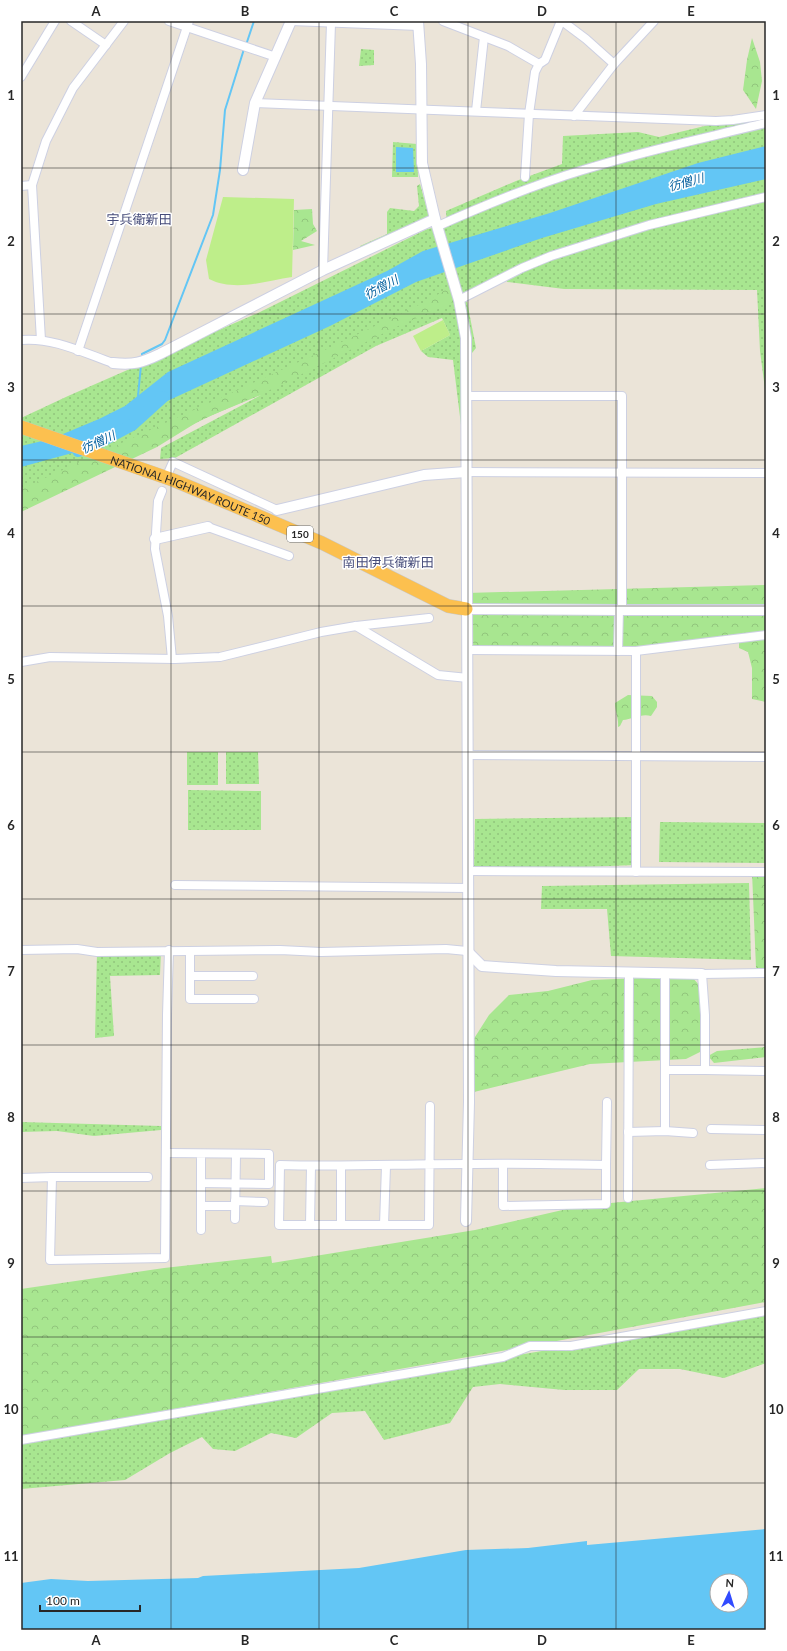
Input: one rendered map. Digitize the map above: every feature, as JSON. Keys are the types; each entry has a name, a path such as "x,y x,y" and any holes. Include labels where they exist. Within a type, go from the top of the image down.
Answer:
{"highway":[{"name":"NATIONAL HIGHWAY ROUTE 150","path":"24,428 130,465 216,498 322,543 448,606 466,609"}],"street":[{"path":"21,77 55,21"},
{"path":"71,21 106,44"},
{"path":"41,340 32,186 46,141 72,88 124,21"},
{"path":"169,21 188,24 276,57"},
{"path":"243,170 255,104 291,21 331,23 418,23 422,163 437,225 459,300 466,338 466,609 468,650 467,951 469,1102 466,1164 466,1221"},
{"path":"443,21 508,46 539,64"},
{"path":"525,177 529,114 535,72 539,64 545,60 562,21 577,31 614,64"},
{"path":"574,116 614,64 654,21"},
{"path":"323,270 331,23"},
{"path":"78,351 188,24"},
{"path":"476,111 484,37"},
{"path":"255,104 716,121 766,115"},
{"path":"21,340 41,340 54,342 113,363 130,365 140,363 323,270 536,185 584,169 634,155 766,124"},
{"path":"21,186 32,186"},
{"path":"459,300 522,268 551,256 649,225 766,197"},
{"path":"466,396 622,396 621,610 618,651"},
{"path":"169,471 172,462 277,510 424,475 466,472 766,473"},
{"path":"162,491 158,501 155,539 156,564 168,616 172,659"},
{"path":"155,539 208,527 289,556"},
{"path":"466,609 766,610"},
{"path":"21,662 50,658 172,659 220,657 321,632 356,626 430,618"},
{"path":"356,626 438,675 468,678"},
{"path":"468,650 636,651 766,635"},
{"path":"636,651 636,872"},
{"path":"468,755 766,757"},
{"path":"468,871 766,872"},
{"path":"175,885 468,888"},
{"path":"21,950 77,949 97,952 169,950 280,950 321,952 446,949 467,951 482,966 556,971 629,973 766,973"},
{"path":"52,1177 50,1260 165,1258 169,950"},
{"path":"190,950 190,999 254,999"},
{"path":"628,1198 629,973"},
{"path":"665,973 665,1132"},
{"path":"702,974 705,1015 705,1070"},
{"path":"190,976 253,976"},
{"path":"665,1070 766,1071"},
{"path":"503,1164 503,1206 606,1204 607,1102"},
{"path":"430,1106 431,1164 429,1225 279,1225 280,1165 341,1167 431,1164 606,1165"},
{"path":"711,1129 766,1130"},
{"path":"628,1132 693,1134"},
{"path":"166,1153 269,1154 269,1184 201,1183"},
{"path":"201,1154 201,1230"},
{"path":"235,1219 236,1154"},
{"path":"710,1165 766,1163"},
{"path":"310,1166 310,1225"},
{"path":"384,1225 386,1166"},
{"path":"341,1167 341,1225"},
{"path":"21,1178 148,1177"},
{"path":"201,1206 264,1202"},
{"path":"21,1440 502,1357 530,1346 571,1346 766,1311"}],"green space":[{"path":"752,38 760,62 762,81 756,109 743,90"},
{"path":"361,49 374,50 374,65 359,66"},
{"path":"766,116 766,397 760,351 757,290 564,289 507,282 506,276 466,296 476,348 472,353 470,467 461,425 453,360 428,357 421,351 450,335 442,318 376,346 175,458 160,459 161,448 261,395 212,415 21,510 21,418 258,313 427,229 447,225 446,211 516,181 562,164 563,136 638,132 659,137 713,124"},
{"path":"393,142 417,144 418,177 392,177"},
{"path":"420,184 429,216 361,249 360,246 387,234 387,212 390,208 414,211 419,206 417,186"},
{"path":"223,197 294,199 292,277 261,283 240,285 229,285 209,279 206,260"},
{"path":"312,209 313,224 317,231 301,241 315,245 293,250 294,210"},
{"path":"455,284 459,300 396,327 272,389 199,421 157,447 21,512 21,489 327,349 427,301"},
{"path":"443,320 450,335 421,351 413,336"},
{"path":"766,585 766,702 752,699 752,668 748,652 739,648 739,639 636,648 468,650 466,593"},
{"path":"628,695 652,696 657,702 657,707 651,716 641,716 623,720 618,727 615,703"},
{"path":"187,752 218,752 218,785 187,785"},
{"path":"226,752 258,752 259,784 226,784"},
{"path":"188,790 261,791 261,830 188,830"},
{"path":"636,817 636,865 474,871 475,819"},
{"path":"660,822 766,823 766,863 659,862"},
{"path":"752,872 766,872 766,968 756,968"},
{"path":"749,883 751,960 611,956 607,909 541,909 542,886"},
{"path":"161,951 160,975 110,976 114,1036 95,1038 97,952"},
{"path":"691,976 700,986 705,1025 700,1052 686,1059 590,1064 474,1092 468,1075 468,1048 489,1015 509,995 548,991 592,980"},
{"path":"766,1047 766,1057 714,1063 708,1056 717,1051"},
{"path":"21,1122 161,1126 161,1130 94,1136 57,1131 21,1132"},
{"path":"766,1188 766,1302 530,1346 21,1436 21,1289 164,1268 271,1256 272,1263 475,1230 580,1206"},
{"path":"766,1313 766,1363 724,1378 680,1369 639,1369 617,1390 564,1390 500,1384 473,1387 450,1423 384,1440 365,1411 332,1413 296,1438 271,1433 235,1451 213,1449 202,1437 170,1453 125,1480 21,1489 21,1439"}],"water":[{"path":"766,146 766,179 656,204 542,238 416,282 330,326 150,409 87,449 21,467 21,446 51,439 99,419 125,406 168,372 387,271 423,251 550,213 698,163"},
{"path":"396,147 413,148 414,172 396,172"},
{"path":"766,1529 766,1630 21,1630 21,1583 51,1579 88,1581 198,1578 203,1576 359,1568 466,1550 528,1548 587,1541 587,1545"}],"waterway":[{"path":"246,45 254,21"},
{"path":"142,358 142,354 162,344 165,340 213,215 220,170 225,110 244,49"},
{"path":"138,396 141,365"},
{"name":"彷僧川","path":"78,451 87,449 132,425 163,397"},
{"name":"彷僧川","path":"136,421 137,415"}],"district":[{"name":"宇兵衛新田","path":"139,219"},
{"name":"南田伊兵衛新田","path":"388,562"}]}
